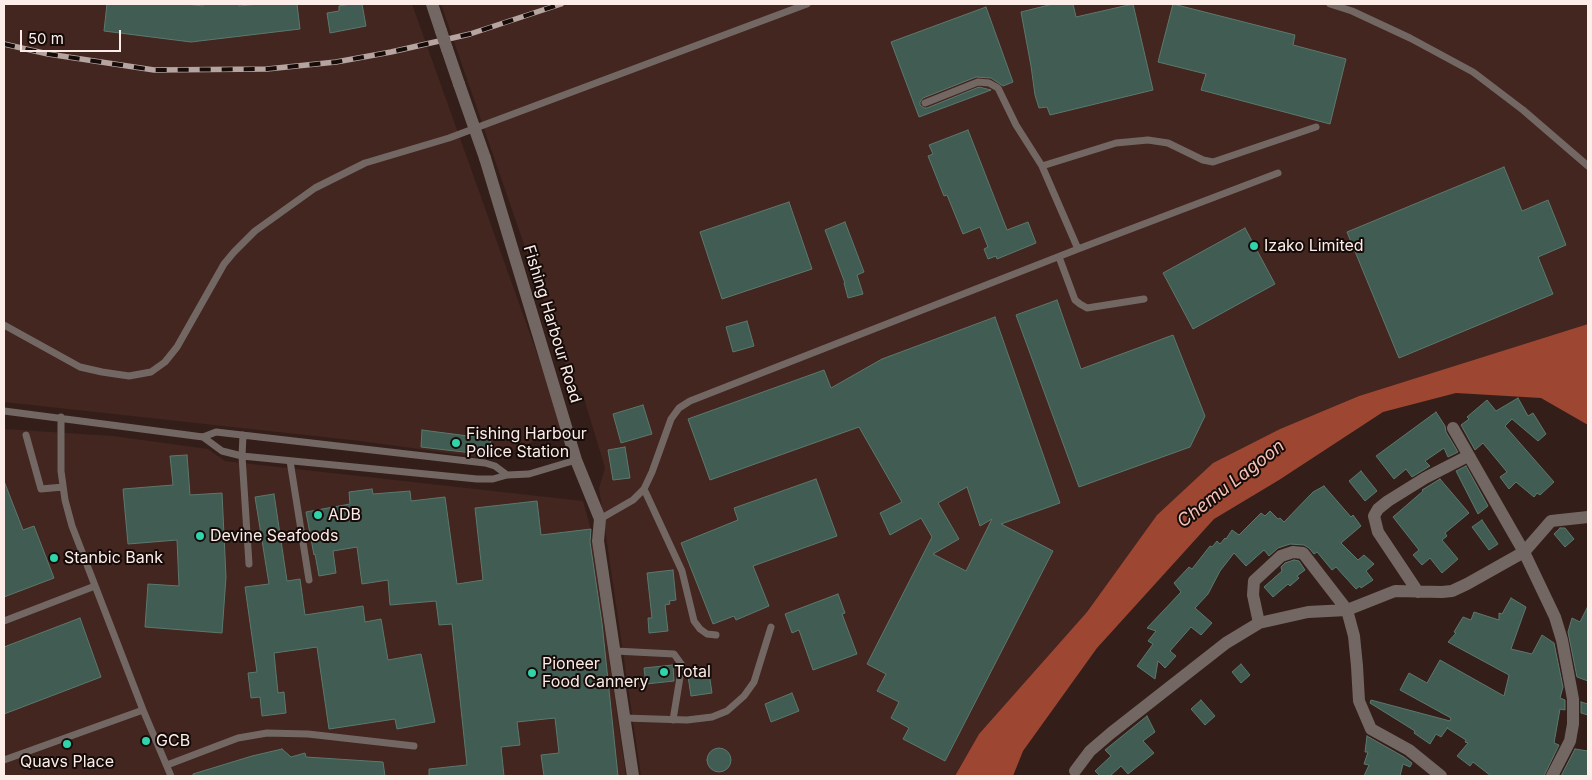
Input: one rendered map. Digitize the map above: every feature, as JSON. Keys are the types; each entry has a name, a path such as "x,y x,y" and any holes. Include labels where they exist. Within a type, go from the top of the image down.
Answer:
{"street":[{"name":"Fishing Harbour Road","path":"432,4 485,158 576,460 600,519 598,541 633,776"},
{"path":"1453,428 1524,552 1556,618 1562,640 1572,699 1573,724 1570,741 1552,776"},
{"path":"1418,592 1378,532 1374,516 1378,509 1388,501 1468,456"},
{"path":"1076,771 1090,751 1111,733 1226,643 1259,623 1308,612 1347,610 1395,591 1452,591 1524,552 1551,521 1588,517"},
{"path":"1259,623 1252,595 1254,581 1281,556 1293,552 1303,553 1347,610 1354,636 1358,666 1359,701 1371,729 1409,750 1442,776"}],"lane":[{"path":"4,325 80,367 129,376 151,372 165,362 177,347 224,264 234,252 255,231 315,188 365,163 449,138 807,4"},
{"path":"1330,4 1352,11 1410,38 1474,72 1523,110 1588,166"},
{"path":"925,103 978,82 988,83 998,88 1016,125 1042,166 1078,249"},
{"path":"1042,166 1116,143 1148,140 1168,143 1203,160 1213,162 1316,127"},
{"path":"600,519 633,500 644,489 672,419 679,408 690,401 1278,173"},
{"path":"1059,257 1075,300 1087,308 1144,299"},
{"path":"4,411 203,437 216,432 485,463 495,466 507,475"},
{"path":"61,418 61,470 65,500 72,526 143,710 171,776"},
{"path":"26,435 42,489 63,487"},
{"path":"243,435 242,456 249,564"},
{"path":"203,437 222,451 242,456 476,479 493,479 507,475 529,474 576,460"},
{"path":"290,461 309,580"},
{"path":"644,489 682,571 694,621 707,634 716,635"},
{"path":"4,622 95,586"},
{"path":"624,718 687,720 712,717 727,712 744,696 754,682 771,627"},
{"path":"615,651 674,654 682,665 673,720"},
{"path":"4,760 143,710"},
{"path":"167,764 238,738 267,733 308,734 414,746"}],"shaded area":[{"path":"4,4 412,4 563,429 492,459 360,441 4,402"},
{"path":"441,4 1588,4 1588,324 1359,396 1280,429 1213,463 1157,515 1087,612 979,734 955,776 641,776 599,488 605,468 583,395 569,375"},
{"path":"4,429 113,436 208,449 225,461 583,501 590,526 626,776 4,776"}],"water":[{"name":"Chemu Lagoon","path":"1588,324 1588,425 1541,398 1456,393 1383,412 1279,480 1214,519 1097,648 1023,751 1013,776 955,776 979,734 1087,612 1157,515 1213,463 1280,429 1359,396"}],"building":[{"path":"107,4 186,4 203,6 203,4 239,4 239,6 297,4 300,29 191,42 104,31"},
{"path":"362,4 366,26 330,33 327,13 339,11 339,6"},
{"path":"1053,4 1073,4 1076,17 1133,4 1153,90 1050,115 1047,107 1039,108 1035,95 1021,12"},
{"path":"1173,4 1295,35 1293,45 1346,59 1330,124 1201,90 1206,74 1158,62"},
{"path":"986,7 1013,82 1003,86 991,78 976,77 923,98 920,105 927,108 979,87 991,90 919,117 891,42"},
{"path":"968,130 1007,230 1028,222 1036,243 997,259 996,256 988,259 984,249 988,247 980,227 963,234 947,195 944,196 928,156 933,154 929,145"},
{"path":"1504,167 1522,211 1548,200 1566,245 1538,257 1553,294 1399,358 1347,232"},
{"path":"789,202 812,269 722,299 700,232"},
{"path":"845,222 864,272 857,275 863,294 848,298 845,283 825,230"},
{"path":"1245,228 1275,284 1193,329 1163,273"},
{"path":"1057,300 1081,369 1173,335 1205,416 1190,447 1079,487 1016,315"},
{"path":"995,317 1060,503 1001,524 1053,551 945,761 903,739 909,728 891,718 899,702 877,691 886,674 867,664 932,537 921,518 890,535 880,513 902,502 859,427 710,480 688,419 824,370 831,388 882,359","holes":["967,487 980,526 992,519 966,571 933,554 959,539 938,503"]},
{"path":"747,321 754,346 733,352 726,327"},
{"path":"1518,398 1528,416 1533,413 1546,434 1538,441 1512,419 1505,426 1554,482 1540,495 1537,493 1534,497 1516,482 1509,489 1500,477 1507,472 1483,443 1475,450 1461,425 1469,419 1467,417 1487,400 1496,411"},
{"path":"643,405 652,434 621,443 613,414"},
{"path":"1436,412 1458,452 1448,457 1444,448 1425,461 1430,466 1412,477 1406,469 1394,479 1376,456"},
{"name":"Fishing Harbour Police Station","path":"422,430 491,439 489,455 421,447"},
{"path":"625,447 630,478 613,480 608,450"},
{"path":"187,455 190,495 222,493 226,577 222,633 145,627 148,584 179,586 177,540 128,544 123,489 173,485 170,456"},
{"path":"1466,466 1488,506 1478,514 1456,471"},
{"path":"1361,471 1377,491 1365,501 1349,481"},
{"path":"816,479 837,536 753,566 769,606 736,620 734,616 713,624 681,543 738,520 734,508"},
{"path":"1440,479 1469,513 1445,533 1447,536 1442,540 1458,559 1442,573 1430,558 1422,565 1413,555 1419,550 1393,517 1422,490"},
{"path":"4,481 23,530 34,526 54,578 4,597"},
{"path":"1324,486 1351,517 1353,515 1361,526 1341,543 1358,560 1364,555 1374,564 1366,571 1373,580 1356,589 1336,567 1332,570 1317,552 1314,554 1304,545 1290,544 1278,548 1269,556 1264,550 1246,566 1234,553 1220,571 1208,594 1195,608 1212,623 1201,635 1191,627 1170,651 1176,656 1165,668 1158,661 1155,679 1137,666 1153,644 1148,641 1156,631 1147,628 1181,592 1174,583 1189,567 1192,569 1210,546 1212,547 1217,541 1220,544 1232,530 1239,535 1261,513 1265,516 1270,511 1284,522 1313,492"},
{"name":"Pioneer Food Cannery","path":"372,489 373,494 410,491 411,501 445,497 457,584 483,580 475,508 537,501 541,535 591,529 590,542 602,623 618,776 544,776 541,755 559,753 555,718 517,722 520,745 501,747 504,776 429,776 429,769 467,765 452,624 439,625 436,601 390,605 388,580 362,584 357,547 333,551 336,573 319,576 314,555 306,512 350,504 349,492"},
{"path":"274,494 287,581 300,579 305,615 363,606 365,622 381,619 388,660 421,654 435,722 397,729 395,719 329,729 317,647 274,653 278,693 284,692 286,713 262,716 260,697 251,698 248,673 257,672 245,587 269,584 255,497"},
{"path":"1482,520 1498,544 1489,550 1472,527"},
{"path":"1560,528 1565,528 1574,539 1565,547 1554,534"},
{"path":"1294,560 1299,561 1305,570 1297,576 1299,578 1290,586 1288,584 1273,597 1264,587 1282,571 1281,567 1285,563"},
{"path":"673,570 676,600 669,601 670,604 665,605 668,631 649,633 648,618 652,618 647,573"},
{"path":"838,594 845,613 842,614 857,654 813,670 799,630 792,633 785,614"},
{"path":"1511,598 1526,607 1511,649 1532,654 1542,635 1554,643 1563,687 1560,698 1565,700 1565,710 1560,709 1554,743 1559,745 1544,776 1491,776 1473,762 1470,766 1457,756 1468,743 1447,728 1441,737 1436,734 1430,744 1414,733 1415,731 1370,703 1371,700 1450,721 1451,718 1400,690 1409,673 1427,683 1440,660 1504,696 1509,675 1448,642 1456,633 1454,632 1463,617 1471,620 1474,612 1499,620 1499,613 1502,614"},
{"path":"1588,606 1588,681 1577,677 1568,632 1572,618 1580,622"},
{"path":"80,618 101,677 4,714 4,647"},
{"path":"1241,664 1250,675 1241,683 1232,672"},
{"path":"673,665 674,681 646,684 644,668"},
{"path":"709,673 712,693 691,696 688,676"},
{"path":"792,693 799,711 771,722 765,704"},
{"path":"1201,700 1215,716 1205,725 1191,709"},
{"path":"1581,702 1588,704 1588,715 1581,713"},
{"path":"1147,716 1155,732 1143,741 1154,753 1128,774 1121,766 1110,776 1100,776 1095,771 1111,756 1105,750"},
{"path":"1367,736 1404,757 1412,763 1410,767 1403,764 1400,776 1364,776 1369,765 1364,764 1368,752 1365,752"},
{"path":"719,748 727,752 731,760 727,768 719,772 711,768 707,760 711,752"},
{"path":"282,749 291,757 305,753 306,757 383,762 385,776 193,776 193,774 252,756"},
{"path":"1575,749 1588,751 1588,776 1561,776"}],"railway":[{"path":"4,44 48,54 154,70 267,69 336,62 391,52 470,34 561,4"}],"place":[{"name":"Izako Limited","path":"1254,246"},
{"name":"Fishing Harbour Police Station","path":"456,443"},
{"name":"ADB","path":"318,515"},
{"name":"Devine Seafoods","path":"200,536"},
{"name":"Stanbic Bank","path":"54,558"},
{"name":"Total","path":"664,672"},
{"name":"Pioneer Food Cannery","path":"532,673"},
{"name":"GCB","path":"146,741"},
{"name":"Quavs Place","path":"67,744"}]}
